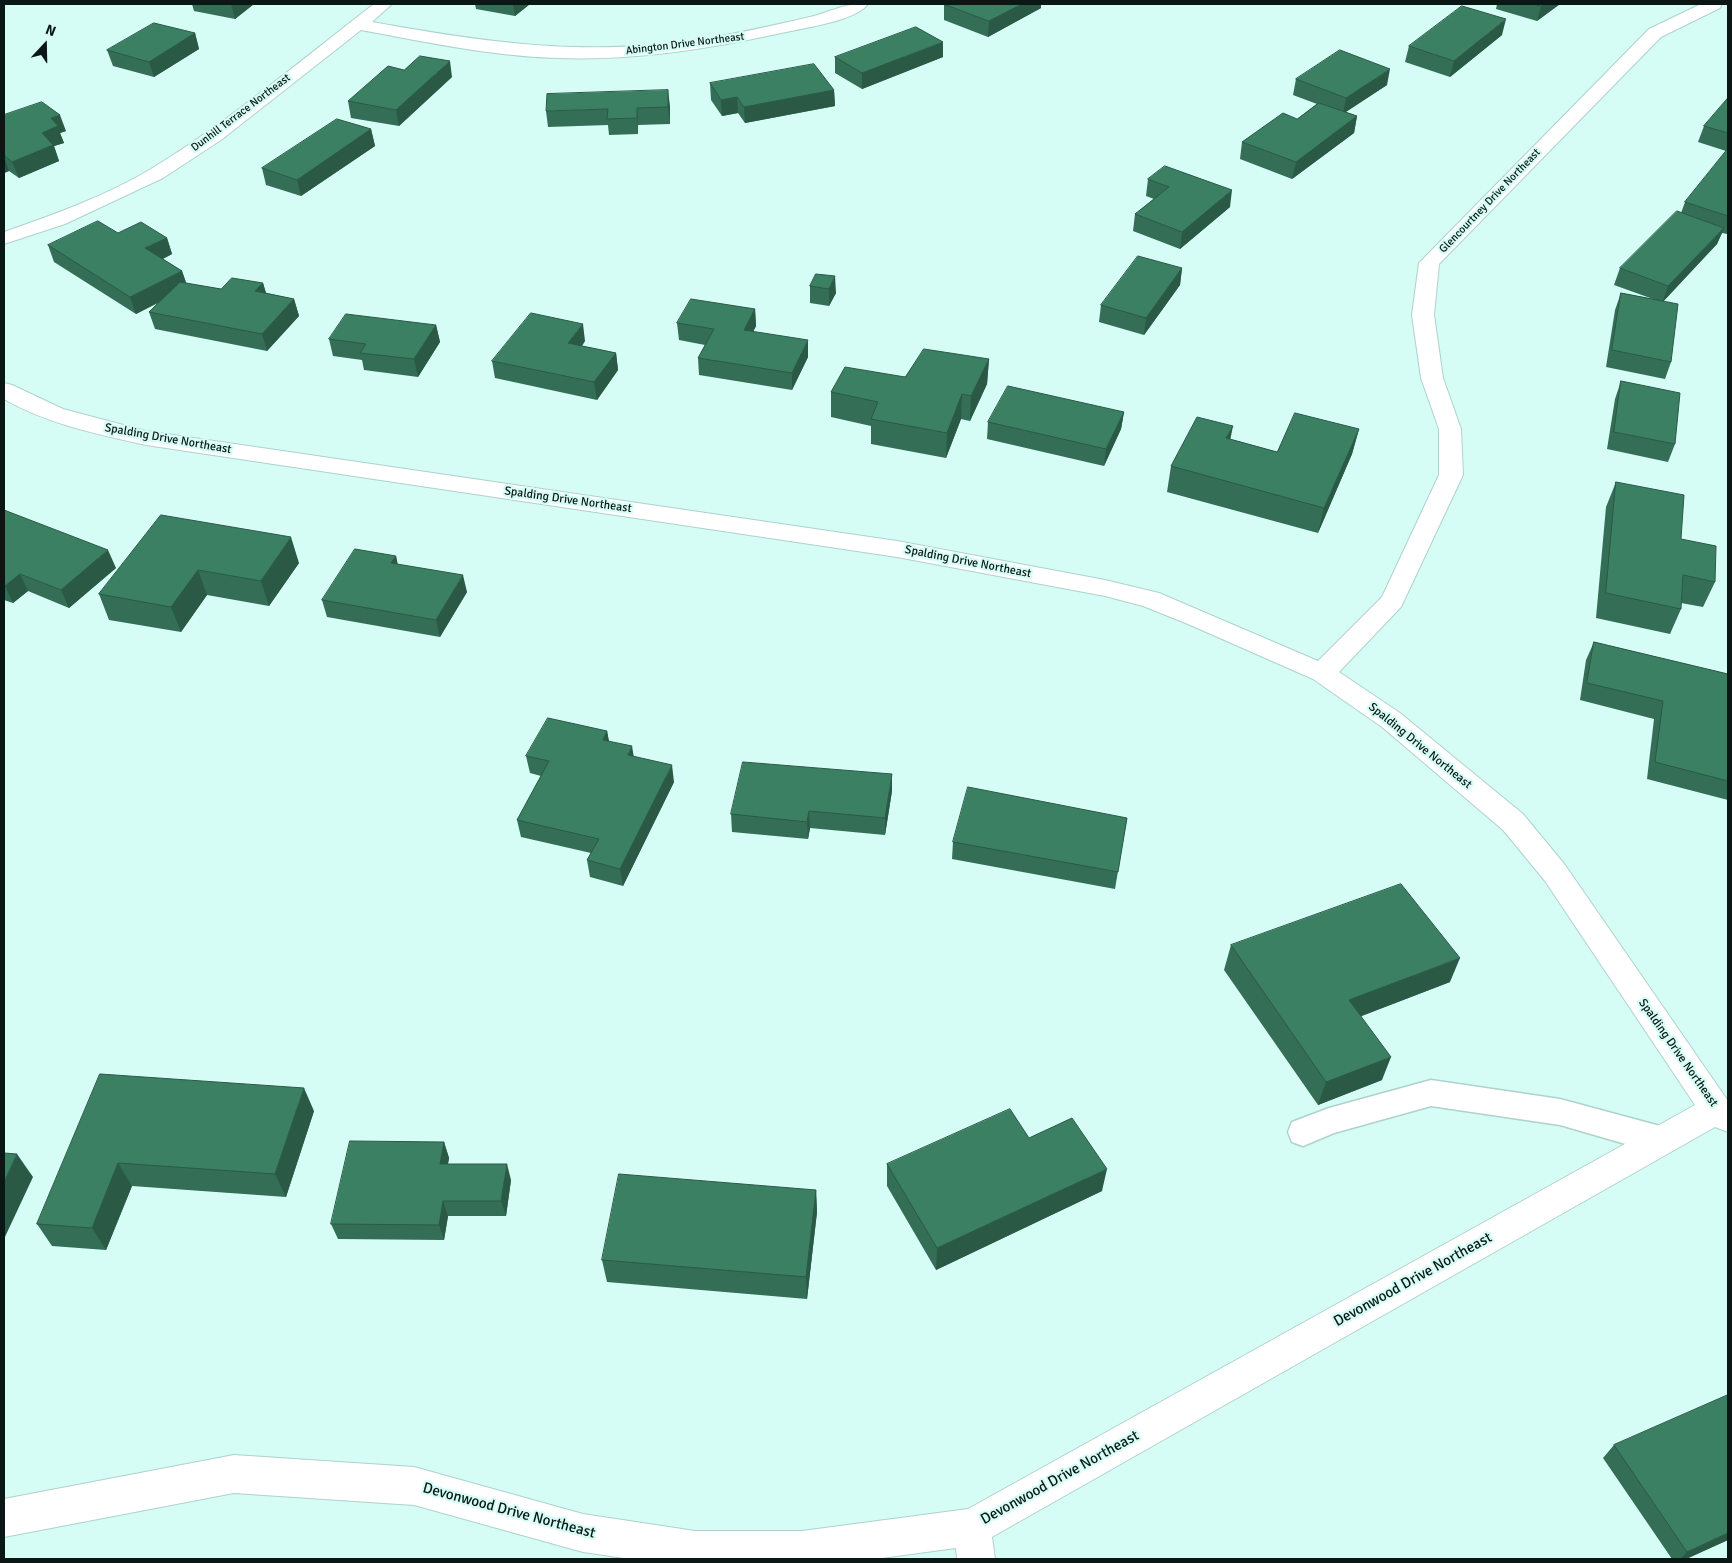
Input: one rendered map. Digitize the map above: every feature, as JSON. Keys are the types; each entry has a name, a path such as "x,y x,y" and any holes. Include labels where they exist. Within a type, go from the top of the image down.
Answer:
{"street":[{"name":"Dunhill Terrace Northeast","path":"4,238 58,220 109,198 156,174 214,136 384,4"},
{"name":"Abington Drive Northeast","path":"358,24 490,47 555,53 604,53 648,51 732,40 838,14 860,4"},
{"name":"Glencourtney Drive Northeast","path":"1322,673 1392,601 1451,475 1450,429 1432,378 1423,315 1429,262 1655,33 1714,4"},
{"name":"Spalding Drive Northeast","path":"4,390 18,399 77,422 146,438 897,549 1105,588 1150,599 1198,618 1322,673 1391,720 1513,822 1555,873 1722,1114"},
{"name":"Devonwood Drive Northeast","path":"4,1518 234,1474 414,1486 583,1533 694,1550 802,1550 974,1543 1660,1140 1722,1114"}],"lane":[{"path":"1303,1132 1329,1121 1431,1094 1560,1112 1660,1140"}],"building":[{"path":"944,4 1022,4 989,21"},
{"path":"1462,6 1506,19 1454,61 1409,46"},
{"path":"154,23 195,33 149,62 107,50"},
{"path":"916,27 943,42 862,73 835,57"},
{"path":"1340,50 1390,69 1346,98 1296,79"},
{"path":"420,56 450,61 396,110 348,101 388,66 404,70"},
{"path":"814,64 834,90 744,107 737,97 721,100 710,83"},
{"path":"668,90 668,107 637,108 637,118 607,119 608,109 546,111 547,94"},
{"path":"1728,98 1728,133 1704,126"},
{"path":"42,102 60,115 51,118 58,126 42,133 53,145 12,162 4,155 4,115"},
{"path":"1319,103 1357,116 1296,162 1242,142 1283,113 1297,119"},
{"path":"337,119 371,129 297,180 262,168"},
{"path":"1727,150 1728,216 1685,202"},
{"path":"1165,166 1232,190 1182,232 1135,214 1169,187 1148,179"},
{"path":"1677,211 1724,228 1668,286 1620,268"},
{"path":"98,221 118,233 141,222 167,238 145,248 182,271 130,297 48,245"},
{"path":"1138,256 1182,268 1146,318 1101,305"},
{"path":"816,274 835,276 829,289 810,286"},
{"path":"232,278 263,283 255,291 294,299 262,334 149,312 180,282 221,289"},
{"path":"1621,293 1678,304 1671,362 1612,350"},
{"path":"691,299 755,309 744,330 808,340 792,373 698,358 714,329 677,323"},
{"path":"531,313 583,324 568,343 616,353 594,382 492,361"},
{"path":"346,314 436,325 414,359 360,353 366,344 329,339"},
{"path":"924,349 989,359 971,396 962,394 947,433 871,419 878,402 831,392 845,367 905,377"},
{"path":"1621,381 1680,393 1675,444 1614,432"},
{"path":"1008,386 1124,412 1106,449 988,422"},
{"path":"1295,413 1359,429 1324,508 1171,466 1197,417 1233,426 1226,438 1277,452"},
{"path":"1616,482 1684,495 1681,539 1716,546 1715,582 1683,575 1681,609 1606,593"},
{"path":"4,510 108,550 61,590 20,574 5,586"},
{"path":"161,515 291,537 261,581 198,570 171,607 99,594"},
{"path":"355,549 396,556 391,563 463,575 436,620 322,600"},
{"path":"1594,642 1728,674 1728,781 1655,762 1663,701 1587,683"},
{"path":"548,718 607,731 603,740 632,746 628,755 672,765 620,869 587,860 599,839 517,820 549,761 526,756"},
{"path":"743,762 892,774 885,818 809,811 807,822 731,814"},
{"path":"968,787 1127,818 1118,872 953,842"},
{"path":"1401,884 1460,958 1349,1000 1391,1057 1326,1082 1231,945"},
{"path":"100,1074 304,1088 275,1174 118,1163 92,1228 37,1224"},
{"path":"1010,1109 1029,1138 1072,1118 1107,1169 937,1248 887,1164"},
{"path":"350,1141 444,1142 440,1164 507,1164 501,1201 443,1201 439,1225 331,1224"},
{"path":"4,1153 17,1154 4,1182"},
{"path":"619,1174 816,1190 806,1277 602,1260"},
{"path":"1728,1395 1728,1533 1687,1552 1614,1445"}]}
